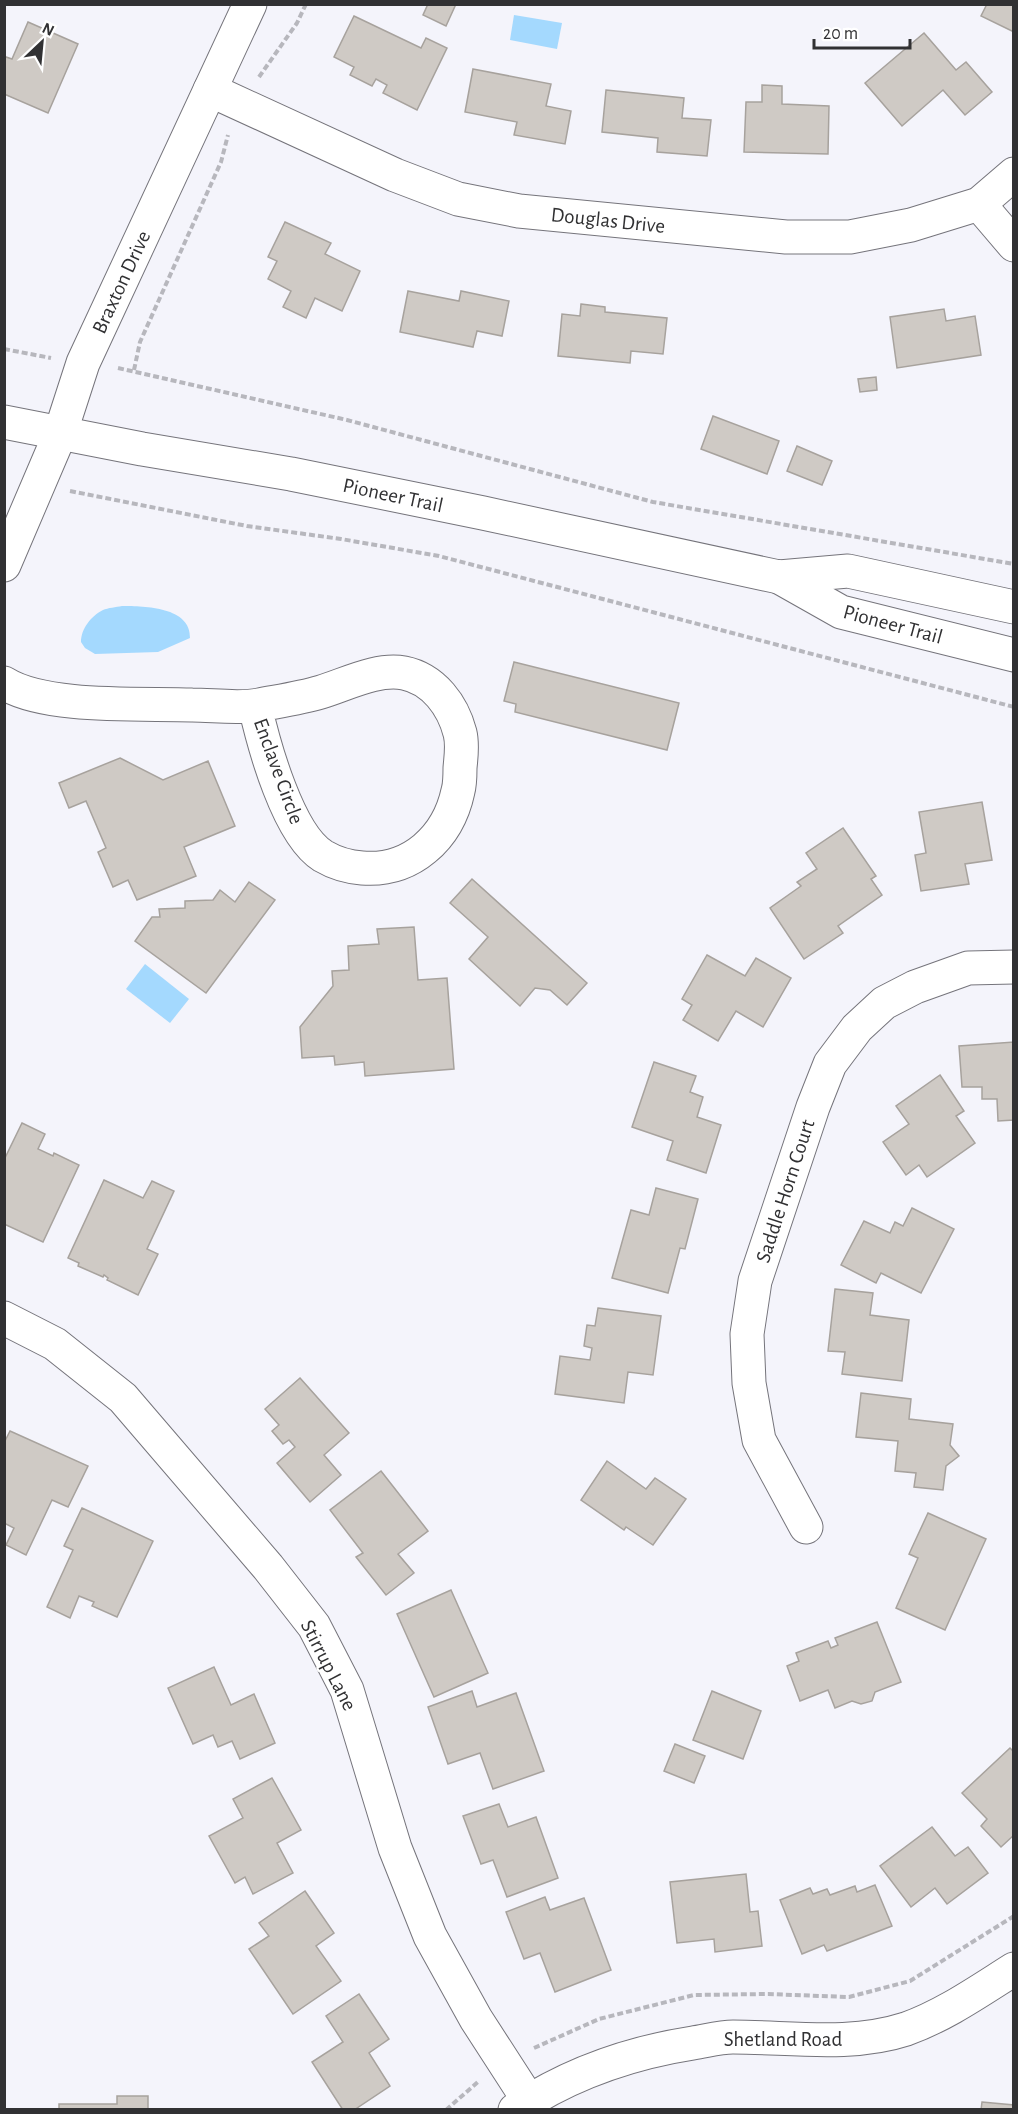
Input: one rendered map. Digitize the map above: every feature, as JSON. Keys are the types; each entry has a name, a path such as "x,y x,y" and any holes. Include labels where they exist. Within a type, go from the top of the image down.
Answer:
{"street":[{"name":"Braxton Drive","path":"4,565 60,434 83,363 223,96 250,4"},
{"name":"Douglas Drive","path":"223,96 395,175 458,199 519,211 786,237 850,237 911,225 979,204 1014,174"},
{"path":"979,204 1014,245"},
{"name":"Pioneer Trail","path":"4,422 60,434 291,474 779,577 848,571 1014,608"},
{"name":"Pioneer Trail","path":"779,577 841,612 1014,655"},
{"name":"Enclave Circle","path":"4,683 55,700 255,706 319,692 379,673 405,673 425,682 443,696 456,718 463,742 458,792 446,821 428,847 406,862 375,869 347,867 322,856 303,836 286,803 263,742 255,706"},
{"name":"Saddle Horn Court","path":"806,1527 759,1440 749,1383 747,1334 755,1281 813,1107 830,1064 857,1028 884,1003 915,987 968,968 1014,967"},
{"name":"Stirrup Lane","path":"4,1318 55,1344 123,1398 268,1568 314,1626 347,1690 395,1848 429,1936 522,2105"},
{"name":"Shetland Road","path":"522,2105 581,2073 654,2049 731,2037 855,2039 904,2029 949,2010 1014,1970"}],"path":[{"path":"134,370 140,342 221,162 223,96 267,68 297,23 306,4"},
{"path":"4,349 134,370 347,420 652,501 1014,564"},
{"path":"40,485 247,525 341,538 439,556 1014,707"}],"water":[{"path":"514,15 562,23 557,49 510,40"},
{"path":"122,606 154,608 175,614 188,628 190,638 158,652 95,654 85,648 81,637 91,619 103,610"},
{"path":"145,964 189,999 170,1023 126,989"}],"building":[{"path":"428,4 456,4 446,26 423,15"},
{"path":"987,4 1014,4 1014,32 981,16"},
{"path":"354,16 421,48 426,38 447,48 417,110 383,93 387,85 376,79 372,86 350,75 354,67 334,57"},
{"path":"28,22 78,44 48,113 4,94 4,60 6,57 12,59"},
{"path":"924,33 956,70 966,62 992,92 965,115 943,90 902,126 865,83"},
{"path":"473,69 551,84 546,106 571,111 565,144 514,135 517,122 465,112"},
{"path":"762,85 782,86 782,104 829,106 828,154 744,152 746,102 762,102"},
{"path":"606,90 684,98 682,118 711,120 707,156 657,152 658,138 602,132"},
{"path":"285,222 331,243 325,254 360,271 342,311 315,298 306,318 283,307 291,291 268,279 277,261 268,257"},
{"path":"408,291 459,301 461,291 509,301 502,336 477,331 473,347 400,332"},
{"path":"581,304 605,307 605,312 667,318 663,354 631,351 630,363 558,356 562,314 580,316"},
{"path":"944,309 946,321 975,316 981,355 897,368 890,317"},
{"path":"876,377 877,390 860,392 858,379"},
{"path":"713,416 779,441 767,474 701,449"},
{"path":"797,446 832,461 822,485 787,471"},
{"path":"514,662 679,703 667,750 515,712 516,704 504,701"},
{"path":"120,758 163,780 208,761 235,826 184,847 196,876 137,900 128,880 113,887 98,852 106,848 86,801 69,808 59,783"},
{"path":"982,802 992,860 965,864 969,884 921,891 915,855 926,853 919,812"},
{"path":"843,828 876,876 871,879 882,895 838,926 843,933 804,959 770,908 801,886 797,882 817,869 806,853"},
{"path":"472,879 587,983 567,1005 550,990 535,988 520,1006 469,959 488,937 450,903"},
{"path":"249,882 275,900 206,993 135,941 152,917 160,917 159,909 185,908 185,901 213,900 220,890 235,902"},
{"path":"414,927 418,980 447,978 454,1069 365,1076 364,1062 335,1065 334,1056 302,1058 300,1027 333,986 332,971 349,970 348,946 379,944 377,929"},
{"path":"707,955 745,976 756,958 791,978 763,1027 736,1011 718,1041 683,1020 692,1005 682,999"},
{"path":"1014,1042 1014,1120 998,1121 997,1099 982,1099 982,1087 962,1087 959,1046"},
{"path":"654,1062 696,1076 690,1092 703,1097 697,1117 721,1125 706,1173 667,1160 673,1141 632,1127"},
{"path":"940,1075 964,1111 956,1116 975,1143 927,1177 919,1165 906,1175 883,1142 909,1124 896,1106"},
{"path":"22,1123 45,1134 38,1149 53,1156 54,1153 79,1165 43,1242 4,1224 4,1160"},
{"path":"104,1180 143,1198 152,1181 174,1191 147,1249 158,1254 138,1295 107,1280 108,1278 104,1275 103,1277 78,1266 79,1263 68,1258"},
{"path":"656,1188 698,1199 685,1249 680,1248 668,1293 612,1278 631,1210 649,1215"},
{"path":"912,1208 954,1229 921,1293 881,1273 876,1283 841,1265 864,1221 890,1233 895,1222 903,1226"},
{"path":"835,1289 873,1293 870,1315 909,1320 902,1381 842,1374 845,1352 828,1351"},
{"path":"598,1308 661,1316 653,1375 628,1372 624,1403 555,1394 560,1356 590,1360 592,1348 584,1346 587,1325 595,1326"},
{"path":"300,1378 349,1433 324,1455 341,1475 310,1502 277,1463 295,1447 289,1440 283,1444 272,1431 279,1425 265,1409"},
{"path":"861,1393 911,1399 909,1419 953,1424 950,1445 959,1456 946,1466 943,1490 914,1487 916,1473 895,1471 898,1441 856,1437"},
{"path":"10,1431 88,1466 68,1507 52,1500 26,1555 6,1545 14,1528 4,1523 4,1443"},
{"path":"607,1461 646,1489 655,1478 686,1499 653,1545 626,1527 624,1530 581,1500"},
{"path":"381,1471 428,1531 398,1554 414,1573 386,1595 356,1557 363,1553 330,1510"},
{"path":"82,1508 153,1541 117,1617 92,1606 94,1602 79,1596 70,1618 47,1607 73,1550 64,1546"},
{"path":"928,1513 986,1539 945,1630 896,1608 918,1558 909,1554"},
{"path":"451,1590 488,1673 434,1697 397,1614"},
{"path":"877,1622 901,1682 875,1692 872,1701 861,1704 852,1701 835,1708 828,1690 800,1701 787,1666 799,1661 796,1653 828,1641 831,1648 838,1645 835,1638"},
{"path":"214,1667 231,1705 254,1694 275,1743 240,1759 232,1741 218,1747 213,1735 193,1744 168,1688"},
{"path":"472,1691 477,1707 516,1693 544,1771 493,1789 480,1753 448,1764 428,1707"},
{"path":"712,1691 761,1711 743,1759 693,1740"},
{"path":"675,1744 705,1756 694,1783 664,1771"},
{"path":"1010,1748 1014,1752 1014,1835 1001,1847 981,1826 987,1819 962,1793"},
{"path":"272,1778 301,1830 277,1843 293,1873 253,1894 245,1877 235,1883 209,1836 243,1818 233,1799"},
{"path":"499,1804 508,1827 536,1817 558,1878 507,1897 493,1860 481,1864 463,1816"},
{"path":"932,1827 955,1856 968,1847 988,1873 947,1904 935,1888 911,1907 880,1866"},
{"path":"746,1874 750,1912 758,1911 762,1946 715,1952 714,1939 677,1943 670,1882"},
{"path":"875,1885 892,1926 827,1951 824,1945 802,1954 780,1900 810,1888 813,1894 827,1889 830,1895 855,1886 857,1892"},
{"path":"305,1891 334,1933 316,1946 341,1981 293,2014 249,1949 269,1936 259,1923"},
{"path":"545,1897 550,1910 584,1898 611,1970 555,1992 540,1953 524,1959 506,1912"},
{"path":"359,1994 389,2039 369,2053 390,2086 354,2110 343,2110 312,2062 343,2042 326,2016"},
{"path":"117,2096 148,2096 148,2110 59,2110 59,2104 117,2104"},
{"path":"982,2102 1014,2105 1014,2110 981,2110"}]}
